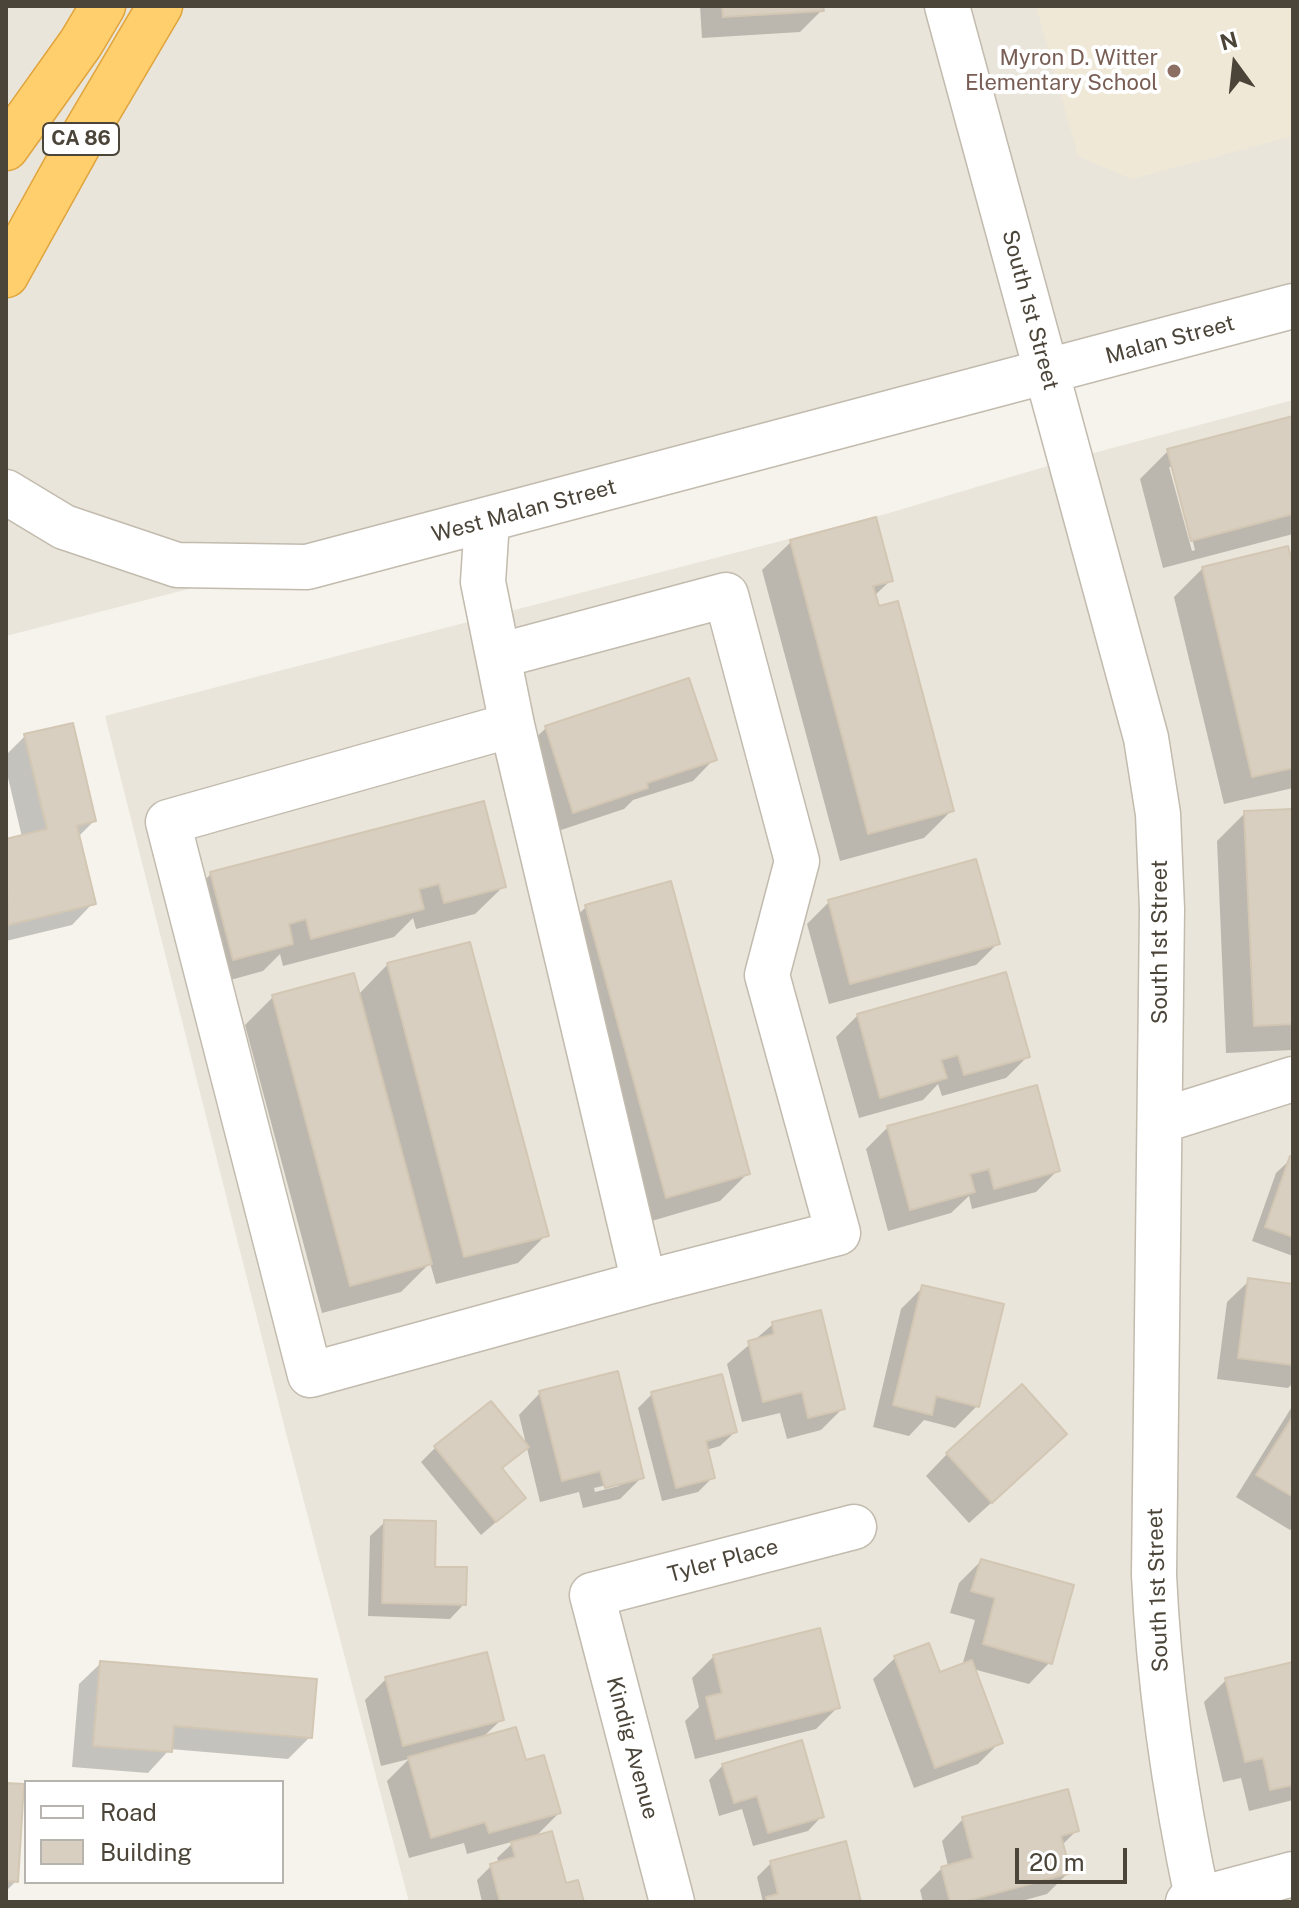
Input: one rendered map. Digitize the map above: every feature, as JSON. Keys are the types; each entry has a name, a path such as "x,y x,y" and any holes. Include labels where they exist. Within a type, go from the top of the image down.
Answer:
{"highway":[{"name":"CA 86","path":"6,148 81,43 103,6"},
{"name":"CA 86","path":"6,275 160,6"}],"street":[{"name":"South 1st Street","path":"947,6 1146,738 1158,814 1162,909 1154,1575 1156,1636 1170,1749 1195,1901"},
{"name":"Malan Street","path":"1047,373 1293,306"},
{"name":"West Malan Street","path":"6,492 64,527 177,565 307,567 1047,373"},
{"path":"487,521 483,582 512,725 644,1283"},
{"path":"498,656 726,595 797,861 767,975 838,1233 310,1375 168,822 512,725"},
{"path":"1160,1121 1293,1079"},
{"name":"Tyler Place","path":"592,1595 854,1527"},
{"name":"Kindig Avenue","path":"592,1595 672,1902"},
{"path":"1195,1901 1293,1874"}],"shaded area":[{"path":"6,6 1293,6 1293,304 6,636"},
{"name":"Myron D. Witter Elementary School","path":"1036,6 1293,6 1293,136 1132,179 1078,156"},
{"path":"1293,400 1293,1902 409,1902 286,1433 105,716 889,513 1071,459"}],"building":[{"path":"722,6 823,6 824,11 723,17"},
{"path":"1293,416 1293,514 1191,541 1167,449"},
{"path":"876,517 893,581 873,586 879,606 898,601 954,811 868,834 790,540"},
{"path":"1288,546 1293,565 1293,768 1252,777 1202,567"},
{"path":"689,678 717,760 647,783 648,788 573,813 545,726"},
{"path":"73,723 96,821 77,826 96,904 8,925 6,839 47,829 24,734"},
{"path":"484,801 506,887 444,903 439,884 419,889 424,909 311,939 306,919 289,924 293,944 233,960 210,872"},
{"path":"1293,809 1293,1024 1254,1026 1244,811"},
{"path":"976,859 1000,944 850,984 828,900"},
{"path":"671,881 750,1174 666,1198 585,905"},
{"path":"470,942 549,1236 464,1257 387,963"},
{"path":"1006,972 1030,1057 964,1075 958,1055 941,1060 947,1078 880,1098 857,1014"},
{"path":"354,973 432,1264 350,1286 272,995"},
{"path":"1037,1085 1060,1171 994,1189 989,1169 970,1174 975,1192 910,1210 887,1126"},
{"path":"1290,1156 1293,1157 1293,1237 1265,1227"},
{"path":"1248,1278 1293,1284 1293,1365 1238,1358"},
{"path":"922,1285 1004,1304 979,1407 936,1396 932,1415 893,1405"},
{"path":"821,1310 845,1409 808,1418 802,1392 763,1402 748,1341 774,1334 772,1322"},
{"path":"618,1371 644,1478 605,1488 600,1471 562,1481 539,1391"},
{"path":"722,1374 737,1432 706,1441 715,1478 676,1488 651,1392"},
{"path":"1022,1384 1067,1434 992,1503 946,1453"},
{"path":"491,1401 529,1447 502,1468 526,1498 496,1522 434,1446"},
{"path":"1293,1416 1293,1497 1256,1475"},
{"path":"384,1520 436,1521 435,1567 467,1567 466,1605 382,1603"},
{"path":"981,1559 1074,1585 1052,1664 983,1644 995,1598 971,1591"},
{"path":"820,1628 840,1708 716,1739 706,1697 722,1693 713,1655"},
{"path":"929,1643 940,1672 972,1660 1003,1743 935,1768 894,1656"},
{"path":"487,1652 504,1720 403,1746 385,1677"},
{"path":"100,1661 317,1679 312,1738 174,1726 172,1752 93,1746"},
{"path":"1293,1662 1293,1785 1270,1790 1263,1758 1245,1762 1225,1678"},
{"path":"516,1727 526,1760 544,1755 561,1813 489,1833 485,1822 431,1838 408,1757"},
{"path":"802,1740 824,1817 768,1833 757,1796 734,1803 722,1764"},
{"path":"6,1783 24,1784 18,1882 6,1881"},
{"path":"1068,1789 1079,1831 1061,1836 1071,1873 963,1902 950,1902 941,1867 973,1858 962,1817"},
{"path":"552,1831 566,1883 578,1880 584,1902 500,1902 490,1864 515,1857 511,1842"},
{"path":"846,1841 861,1902 767,1902 766,1897 778,1894 770,1861"}],"place":[{"name":"Myron D. Witter Elementary School","path":"1174,71"}]}
